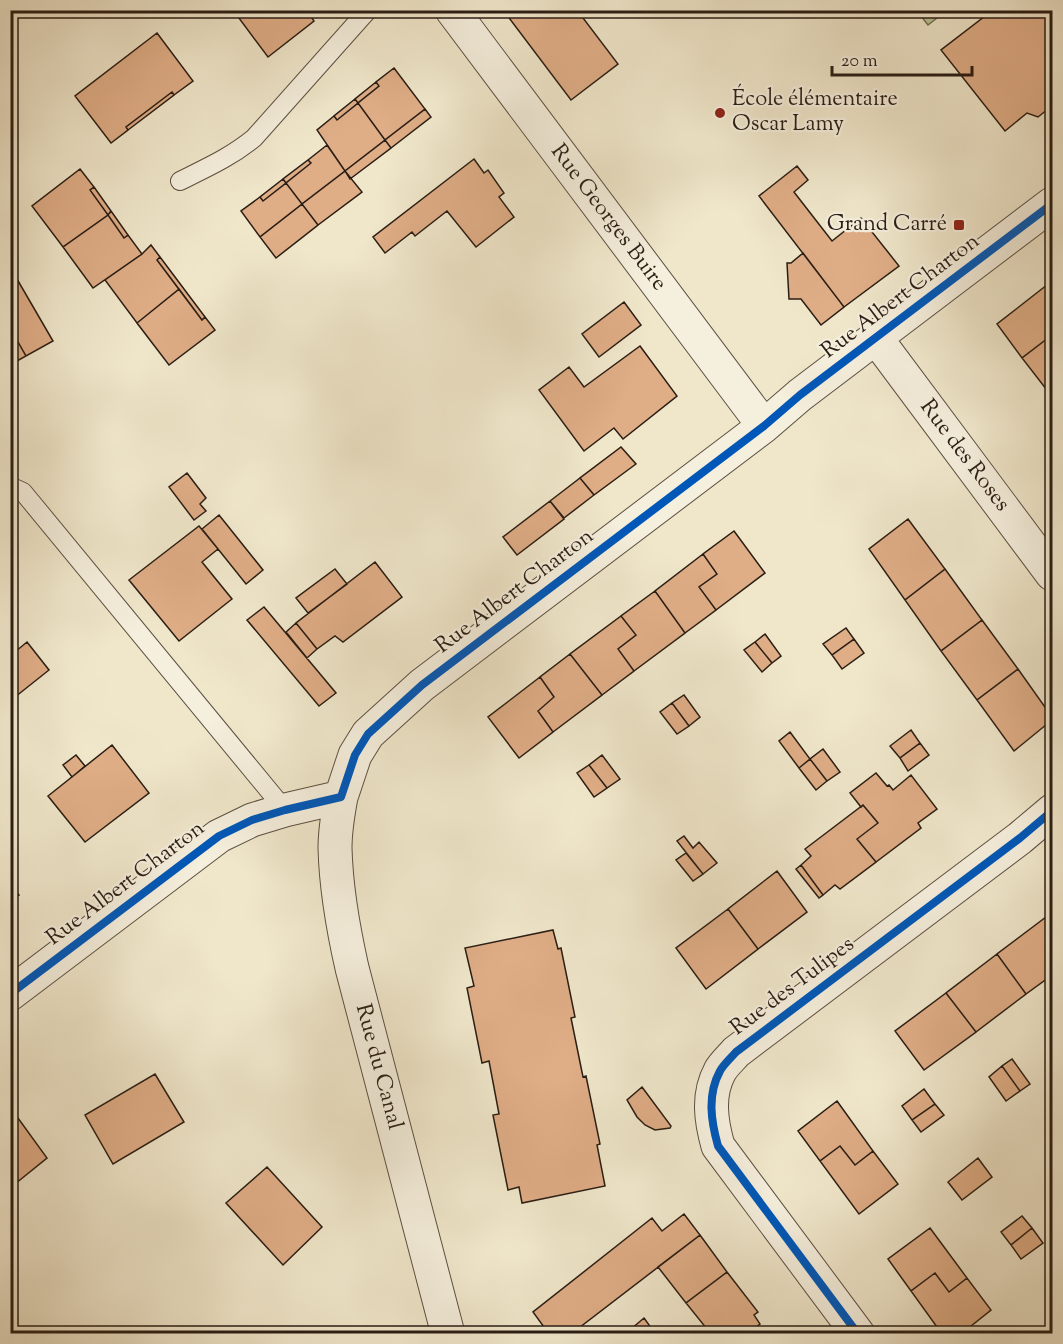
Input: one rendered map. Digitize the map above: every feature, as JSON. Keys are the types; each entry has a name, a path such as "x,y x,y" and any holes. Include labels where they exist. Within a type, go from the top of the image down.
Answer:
{"street":[{"name":"Rue Georges Buire","path":"452,10 764,426"},
{"name":"Rue Albert Charton","path":"10,994 219,836 252,820 341,796 355,754 368,734 422,685 1053,204"},
{"name":"Rue des Roses","path":"876,338 1053,574"},
{"name":"Rue du Canal","path":"341,796 335,846 336,880 342,924 448,1334"},
{"name":"Rue des Tulipes","path":"858,1334 718,1146 713,1130 711,1108 714,1086 721,1069 736,1053 1053,811"}],"lane":[{"path":"180,181 240,150 254,138 368,10"},
{"path":"10,486 23,492 285,810"}],"green space":[{"path":"917,11 946,11 928,25"}],"building":[{"path":"233,10 307,10 314,21 268,57"},
{"path":"503,10 577,10 618,64 571,100"},
{"path":"993,10 1052,10 1052,106 1038,117 1027,113 1005,131 941,50"},
{"path":"157,33 193,81 174,95 172,92 126,127 128,130 111,143 75,96"},
{"path":"394,68 425,109 385,140 358,103 379,86 376,82"},
{"path":"376,82 379,86 358,103 355,99"},
{"path":"172,92 174,95 128,130 126,127"},
{"path":"355,99 358,103 337,120 334,116"},
{"path":"358,103 385,140 345,171 317,130 334,116 337,120"},
{"path":"425,109 431,117 391,148 385,140"},
{"path":"385,140 391,148 350,179 345,171"},
{"path":"327,145 345,171 302,204 286,183 311,163 308,160"},
{"path":"474,159 484,173 488,170 504,193 499,197 514,217 476,247 447,211 415,236 412,232 385,253 373,237"},
{"path":"308,160 311,163 286,183 283,179"},
{"path":"797,166 808,180 794,192 832,241 861,218 899,266 844,307 759,196"},
{"path":"80,169 94,187 90,190 108,215 63,247 32,206"},
{"path":"345,171 362,192 318,225 302,204"},
{"path":"283,179 286,183 263,201 260,197"},
{"path":"286,183 302,204 260,237 241,211 260,197 263,201"},
{"path":"94,187 111,211 108,215 90,190"},
{"path":"302,204 318,225 276,258 260,237"},
{"path":"111,211 128,235 124,238 108,215"},
{"path":"108,215 124,238 128,235 142,254 93,288 63,247"},
{"path":"151,245 160,257 157,260 179,289 137,323 105,280"},
{"path":"803,253 844,307 821,325 801,299 789,299 787,263 791,263"},
{"path":"160,257 205,317 202,320 157,260"},
{"path":"10,267 53,341 26,356 10,328"},
{"path":"1052,281 1052,335 1022,358 997,324"},
{"path":"179,289 202,320 205,317 215,330 169,365 137,323"},
{"path":"624,302 641,325 599,357 582,334"},
{"path":"10,328 26,356 10,365"},
{"path":"1052,335 1052,393 1050,394 1022,358"},
{"path":"640,346 677,396 623,439 614,428 584,451 539,390 569,367 584,387"},
{"path":"621,447 636,464 594,495 580,478"},
{"path":"187,473 206,498 200,504 206,511 194,520 169,487"},
{"path":"580,478 594,495 564,518 550,501"},
{"path":"550,501 564,519 517,555 503,537"},
{"path":"219,515 263,570 246,584 202,529"},
{"path":"908,519 945,569 905,600 869,549"},
{"path":"199,526 218,549 202,562 232,599 179,641 129,580"},
{"path":"734,531 765,573 716,610 699,587 717,574 703,554"},
{"path":"703,554 717,574 699,587 716,610 685,633 655,591"},
{"path":"375,562 402,597 343,642 335,636 317,649 296,623"},
{"path":"335,569 347,584 308,613 296,598"},
{"path":"945,569 982,620 941,651 905,600"},
{"path":"655,591 685,633 634,671 618,649 636,635 621,616"},
{"path":"264,607 336,693 319,706 247,620"},
{"path":"621,616 636,635 618,649 634,671 602,695 570,654"},
{"path":"982,620 1018,669 977,700 941,651"},
{"path":"296,623 317,649 307,658 286,632"},
{"path":"846,628 854,639 832,655 823,644"},
{"path":"765,634 781,656 772,663 755,642"},
{"path":"854,639 864,653 842,669 832,655"},
{"path":"27,642 49,670 10,701 10,656"},
{"path":"755,642 772,663 762,672 744,650"},
{"path":"570,654 602,695 553,732 538,711 554,697 540,677"},
{"path":"1018,669 1052,720 1014,751 977,700"},
{"path":"540,677 554,697 538,711 553,732 519,758 488,717"},
{"path":"684,695 700,717 689,726 672,703"},
{"path":"672,703 689,726 677,734 660,712"},
{"path":"911,730 920,743 900,758 890,746"},
{"path":"790,732 810,759 799,768 779,741"},
{"path":"920,743 929,755 908,771 900,758"},
{"path":"112,745 149,793 85,842 48,796"},
{"path":"823,749 840,772 827,781 810,759"},
{"path":"76,755 85,766 72,777 63,765"},
{"path":"602,755 620,779 607,788 589,765"},
{"path":"810,759 827,781 816,790 799,768"},
{"path":"589,765 607,788 594,797 577,773"},
{"path":"876,773 893,790 911,775 937,809 918,823 921,828 876,862 857,839 878,823 850,793"},
{"path":"863,805 878,823 857,839 876,862 840,889 835,885 823,895 801,865 811,856 805,849"},
{"path":"684,836 693,848 699,842 717,863 703,874 677,841"},
{"path":"686,853 703,874 693,881 676,860"},
{"path":"801,865 823,895 819,898 796,869"},
{"path":"777,871 807,912 758,949 728,909"},
{"path":"10,884 19,895 10,901"},
{"path":"728,909 758,949 706,989 676,948"},
{"path":"1052,912 1052,925 1046,917"},
{"path":"1046,917 1052,925 1052,975 1026,994 997,954"},
{"path":"553,930 558,949 561,948 575,1017 571,1018 600,1144 597,1145 605,1186 522,1203 519,1187 508,1190 493,1115 499,1114 489,1061 482,1063 467,988 474,986 465,948"},
{"path":"997,954 1026,994 976,1032 946,993"},
{"path":"946,993 976,1032 924,1070 895,1031"},
{"path":"1012,1059 1030,1084 1020,1091 1002,1066"},
{"path":"1002,1066 1020,1091 1006,1101 989,1077"},
{"path":"155,1074 184,1122 113,1164 85,1115"},
{"path":"642,1087 671,1126 670,1128 655,1130 645,1125 637,1117 627,1100"},
{"path":"924,1089 935,1104 912,1120 902,1106"},
{"path":"837,1101 873,1151 855,1165 840,1146 820,1161 798,1131"},
{"path":"935,1104 944,1115 921,1132 912,1120"},
{"path":"10,1107 47,1158 10,1188"},
{"path":"840,1146 855,1165 873,1151 898,1184 859,1214 820,1161"},
{"path":"978,1158 992,1177 962,1200 948,1182"},
{"path":"267,1167 322,1227 283,1265 226,1203"},
{"path":"684,1214 700,1235 571,1334 549,1334 533,1312 652,1218 662,1231"},
{"path":"1022,1216 1032,1228 1011,1245 1001,1232"},
{"path":"930,1228 967,1278 949,1292 935,1273 911,1291 888,1259"},
{"path":"1032,1228 1043,1243 1021,1259 1011,1245"},
{"path":"700,1235 727,1272 686,1303 658,1267"},
{"path":"727,1272 758,1312 754,1315 760,1324 747,1334 711,1334 686,1303"},
{"path":"935,1273 949,1292 967,1278 991,1310 961,1334 942,1334 911,1291"},
{"path":"644,1318 652,1329 646,1334 625,1334"}],"cycle path":[{"path":"10,994 219,836 252,820 341,797 355,755 368,734 422,685 1052,204"},
{"path":"858,1334 718,1146 712,1108 716,1080 722,1068 736,1052 1020,838 1052,811"}],"place":[{"name":"École élémentaire Oscar Lamy","path":"720,113"},
{"name":"Grand Carré","path":"959,225"}]}
